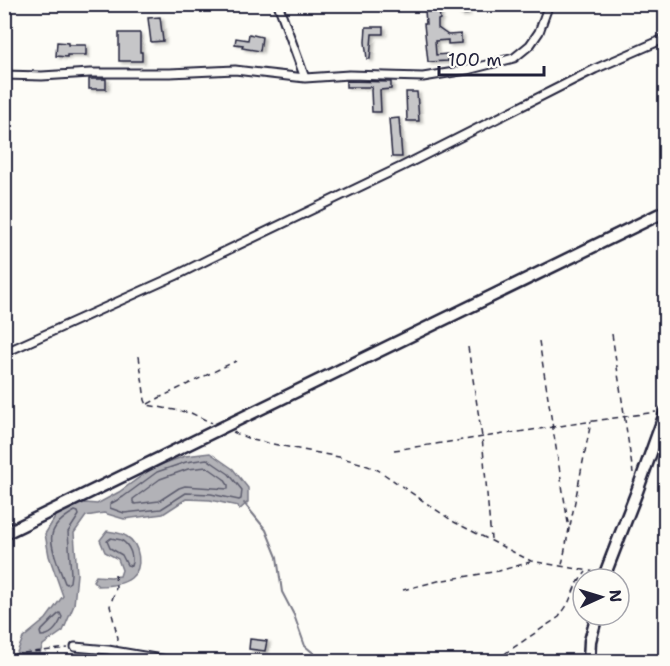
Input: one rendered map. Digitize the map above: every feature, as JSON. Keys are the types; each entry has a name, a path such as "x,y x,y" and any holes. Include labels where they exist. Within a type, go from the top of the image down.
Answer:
{"street":[{"path":"278,4 305,78"},
{"path":"4,75 42,76 235,70 305,78 349,75 423,78 514,58 530,45 539,32 549,4"},
{"path":"4,353 175,276 413,161 595,69 666,38"},
{"path":"4,534 666,211"},
{"path":"608,567 636,494 660,412"},
{"path":"589,662 590,641 594,627"},
{"path":"75,647 179,662"}],"path":[{"path":"612,334 633,472"},
{"path":"539,341 569,530"},
{"path":"468,346 482,437 492,541"},
{"path":"139,356 147,405"},
{"path":"147,405 237,361"},
{"path":"147,405 191,413 252,440 360,463 378,470 454,522 531,561 571,568"},
{"path":"394,450 660,412"},
{"path":"562,566 591,421"},
{"path":"403,590 438,581 499,571 531,561"},
{"path":"115,574 116,588 110,606 118,638 116,652"},
{"path":"497,662 507,652 559,617 571,597"},
{"path":"6,662 15,654 75,647"}],"water":[{"path":"210,453 233,469 248,488 248,502 239,510 238,506 210,500 186,499 163,514 124,519 104,513 86,516 74,533 77,574 74,605 63,631 43,645 37,661 13,662 23,638 46,619 63,596 49,556 45,534 56,516 73,505 97,504 119,492 154,467 185,456"},
{"path":"107,531 122,534 131,540 137,550 139,562 131,578 115,585 98,586 93,581 96,576 120,576 122,570 118,559 105,552 100,540"}],"building":[{"path":"460,4 466,4 467,14 460,14 453,7 460,6"},
{"path":"439,10 438,28 448,35 461,34 461,43 448,44 448,40 435,41 436,55 447,54 448,61 428,62 425,11"},
{"path":"160,17 163,41 151,42 148,18"},
{"path":"366,27 383,27 383,34 372,34 370,59 367,59"},
{"path":"119,33 140,33 142,61 119,61"},
{"path":"249,34 262,37 260,51 242,48 243,45 235,44 236,38 248,40"},
{"path":"57,42 68,43 68,45 86,45 86,55 56,56"},
{"path":"89,79 106,79 106,89 89,89"},
{"path":"346,81 391,82 391,89 380,90 381,112 372,112 372,87 346,87"},
{"path":"406,92 417,92 419,121 407,121"},
{"path":"399,118 402,157 392,157 389,119"},
{"path":"250,639 267,641 265,651 249,649"}],"waterway":[{"path":"244,503 266,530 277,557 282,592 294,615 305,646 324,662"}]}
